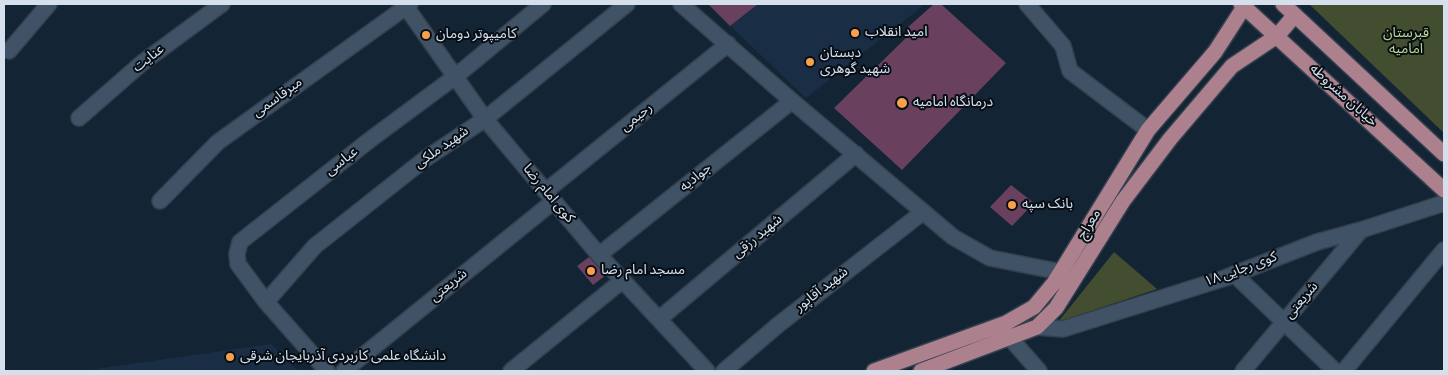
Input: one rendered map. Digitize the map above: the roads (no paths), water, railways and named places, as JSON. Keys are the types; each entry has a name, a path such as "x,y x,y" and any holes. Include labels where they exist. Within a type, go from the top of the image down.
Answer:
{"main road":[{"name":"خیابان مشروطه","path":"1283,4 1444,154"},
{"name":"معراج","path":"874,371 1006,323 1034,307 1054,283 1148,130 1215,52 1244,5"},
{"name":"خیابان مشروطه","path":"1244,5 1444,190"},
{"name":"معراج","path":"921,371 1036,327 1056,308 1129,193 1170,140 1232,66 1277,36 1295,15"},
{"path":"1215,52 1232,66"},
{"path":"1352,103 1370,84"}],"street":[{"path":"9,51 49,4"},
{"name":"عنایت","path":"79,118 142,63 222,4"},
{"name":"عباسی","path":"266,302 238,264 237,254 240,242 371,139 456,76 543,4"},
{"name":"شهید ملکی","path":"266,302 315,246 425,159 485,119 627,4"},
{"path":"681,4 952,237 990,258 1061,272"},
{"path":"1027,4 1063,46 1070,71 1148,130"},
{"name":"کوی امام رضا","path":"407,5 485,119 599,255 707,371"},
{"name":"میرقاسمی","path":"160,201 218,142 407,5"},
{"name":"رحیمی","path":"550,196 728,44"},
{"name":"جوادیه","path":"599,255 792,101"},
{"name":"شهید رزقی","path":"659,319 856,154"},
{"name":"شریعتی","path":"344,371 550,196"},
{"name":"کوی رجایی ۱۸","path":"1036,327 1063,329 1234,274 1317,242 1444,203"},
{"name":"شهید آقاپور","path":"724,371 778,325 922,212"},
{"name":"شریعتی","path":"1243,371 1361,230"},
{"path":"1344,371 1444,250"},
{"path":"1234,274 1335,371"},
{"path":"510,371 623,280"},
{"path":"266,302 327,371"},
{"path":"1010,338 1039,371"}],"place":[{"name":"امید انقلاب","path":"855,33"},
{"name":"کامیپوتر دومان","path":"426,35"},
{"name":"دبستان شهید گوهری","path":"810,62"},
{"name":"درمانگاه امامیه","path":"902,103"},
{"name":"بانک سپه","path":"1012,205"},
{"name":"مسجد امام رضا","path":"591,271"},
{"name":"دانشگاه علمی کاربردی آذربایجان شرقی","path":"230,357"}],"park label":[{"name":"قبرستان امامیه","path":"1406,42"}]}
